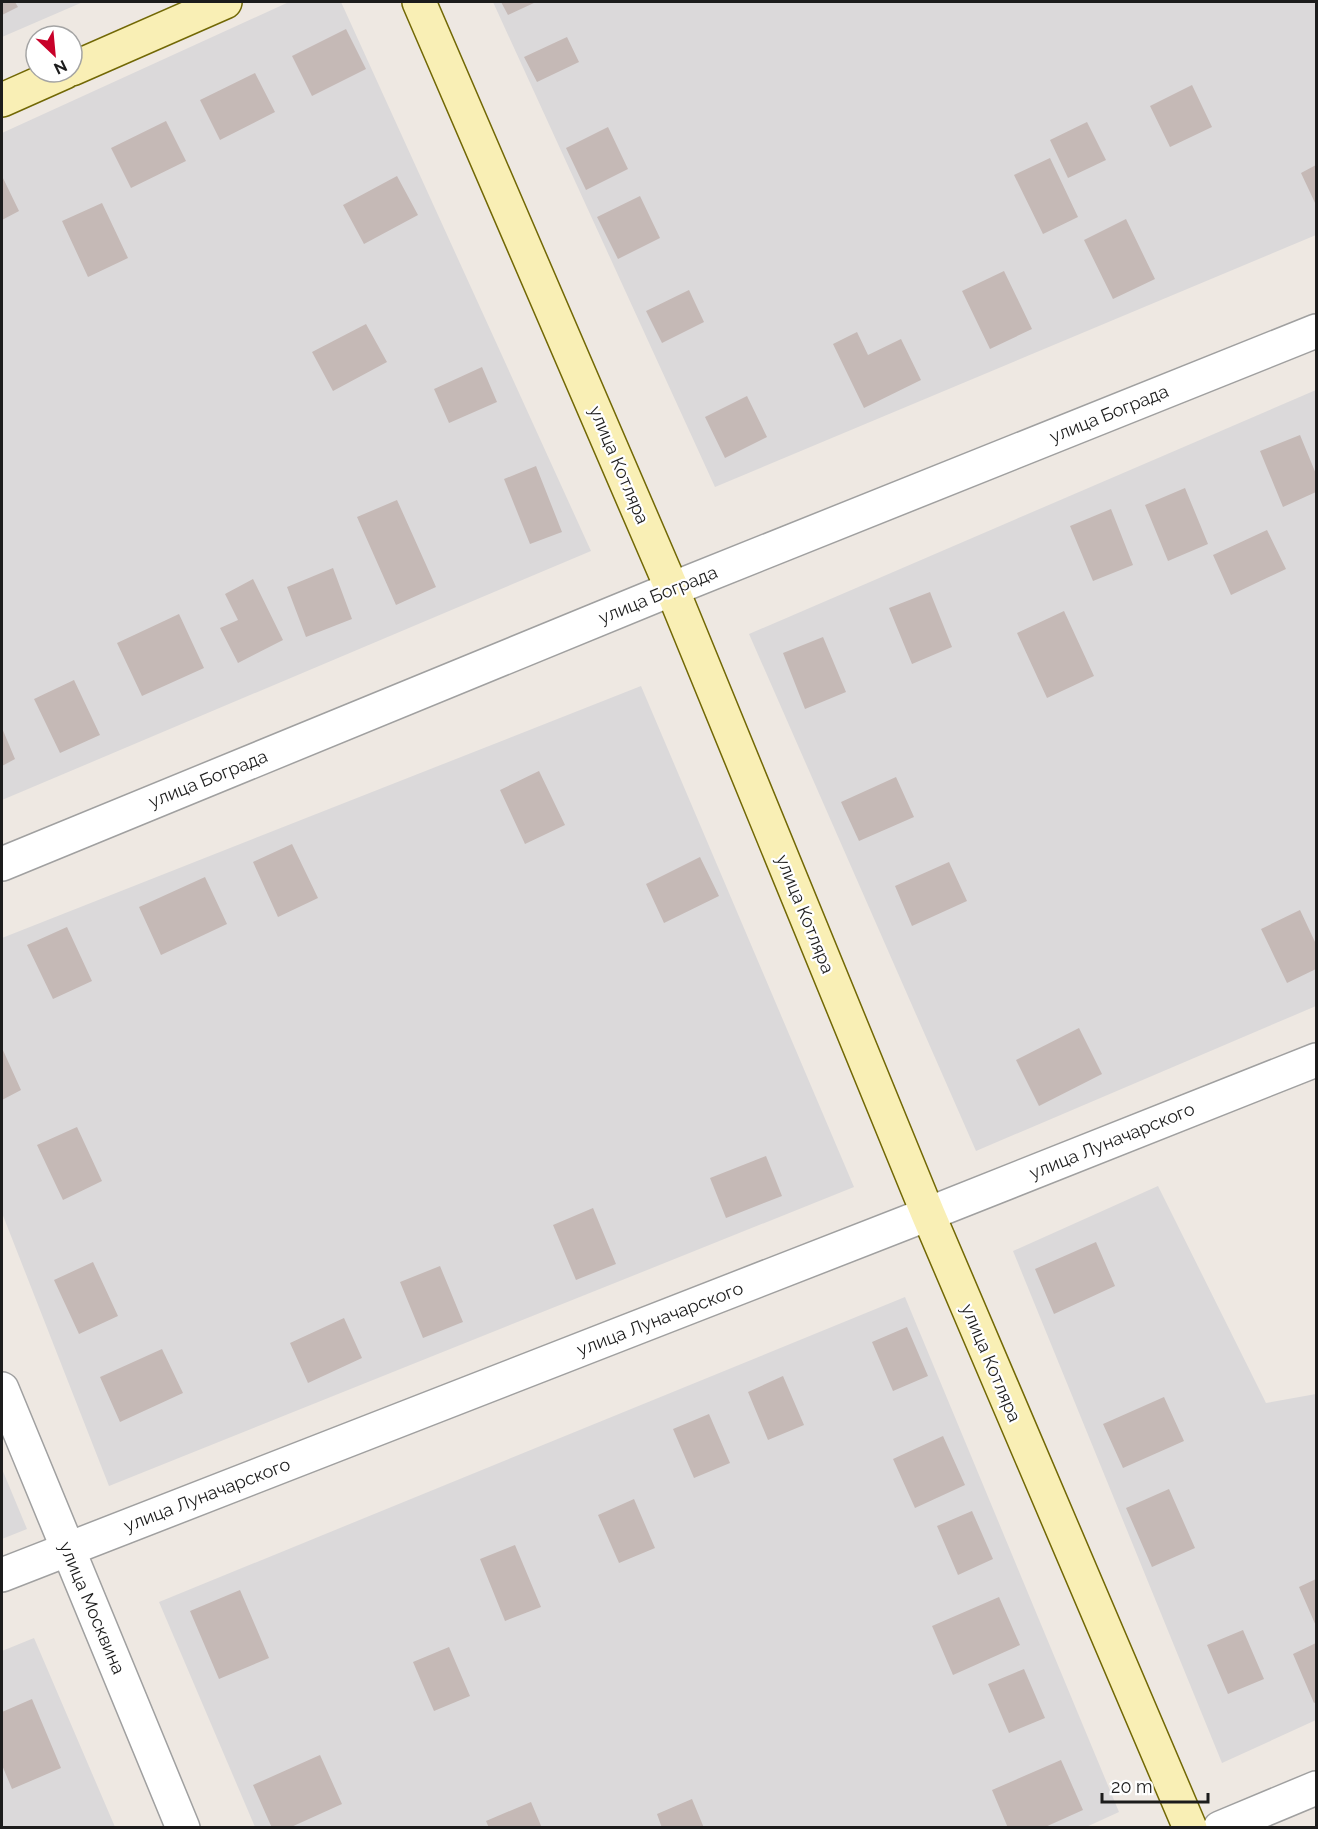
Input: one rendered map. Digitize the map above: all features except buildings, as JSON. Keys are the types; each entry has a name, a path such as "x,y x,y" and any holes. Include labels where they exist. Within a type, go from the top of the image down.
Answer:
{"street":[{"path":"84,64 225,2"},
{"name":"улица Котляра","path":"419,2 672,589 928,1214 1190,1827"},
{"path":"2,100 38,84"},
{"name":"улица Бограда","path":"2,864 672,589 1317,331"},
{"name":"улица Луначарского","path":"2,1575 1317,1060"},
{"name":"улица Москвина","path":"2,1389 183,1827"},
{"path":"1220,1827 1317,1788"}],"shaded area":[{"path":"2,2 83,2 32,24 24,24 24,27 2,37"},
{"path":"289,2 341,2 591,551 2,800 2,133"},
{"path":"493,2 1316,2 1316,235 715,487"},
{"path":"1316,390 1316,1006 976,1151 749,634"},
{"path":"641,686 854,1187 109,1486 2,1213 2,938"},
{"path":"1158,1186 1266,1403 1316,1394 1316,1720 1222,1763 1013,1251"},
{"path":"905,1297 1119,1812 1084,1828 255,1827 159,1602"},
{"path":"2,1469 27,1529 2,1539"},
{"path":"34,1638 115,1827 2,1828 2,1651"}]}
